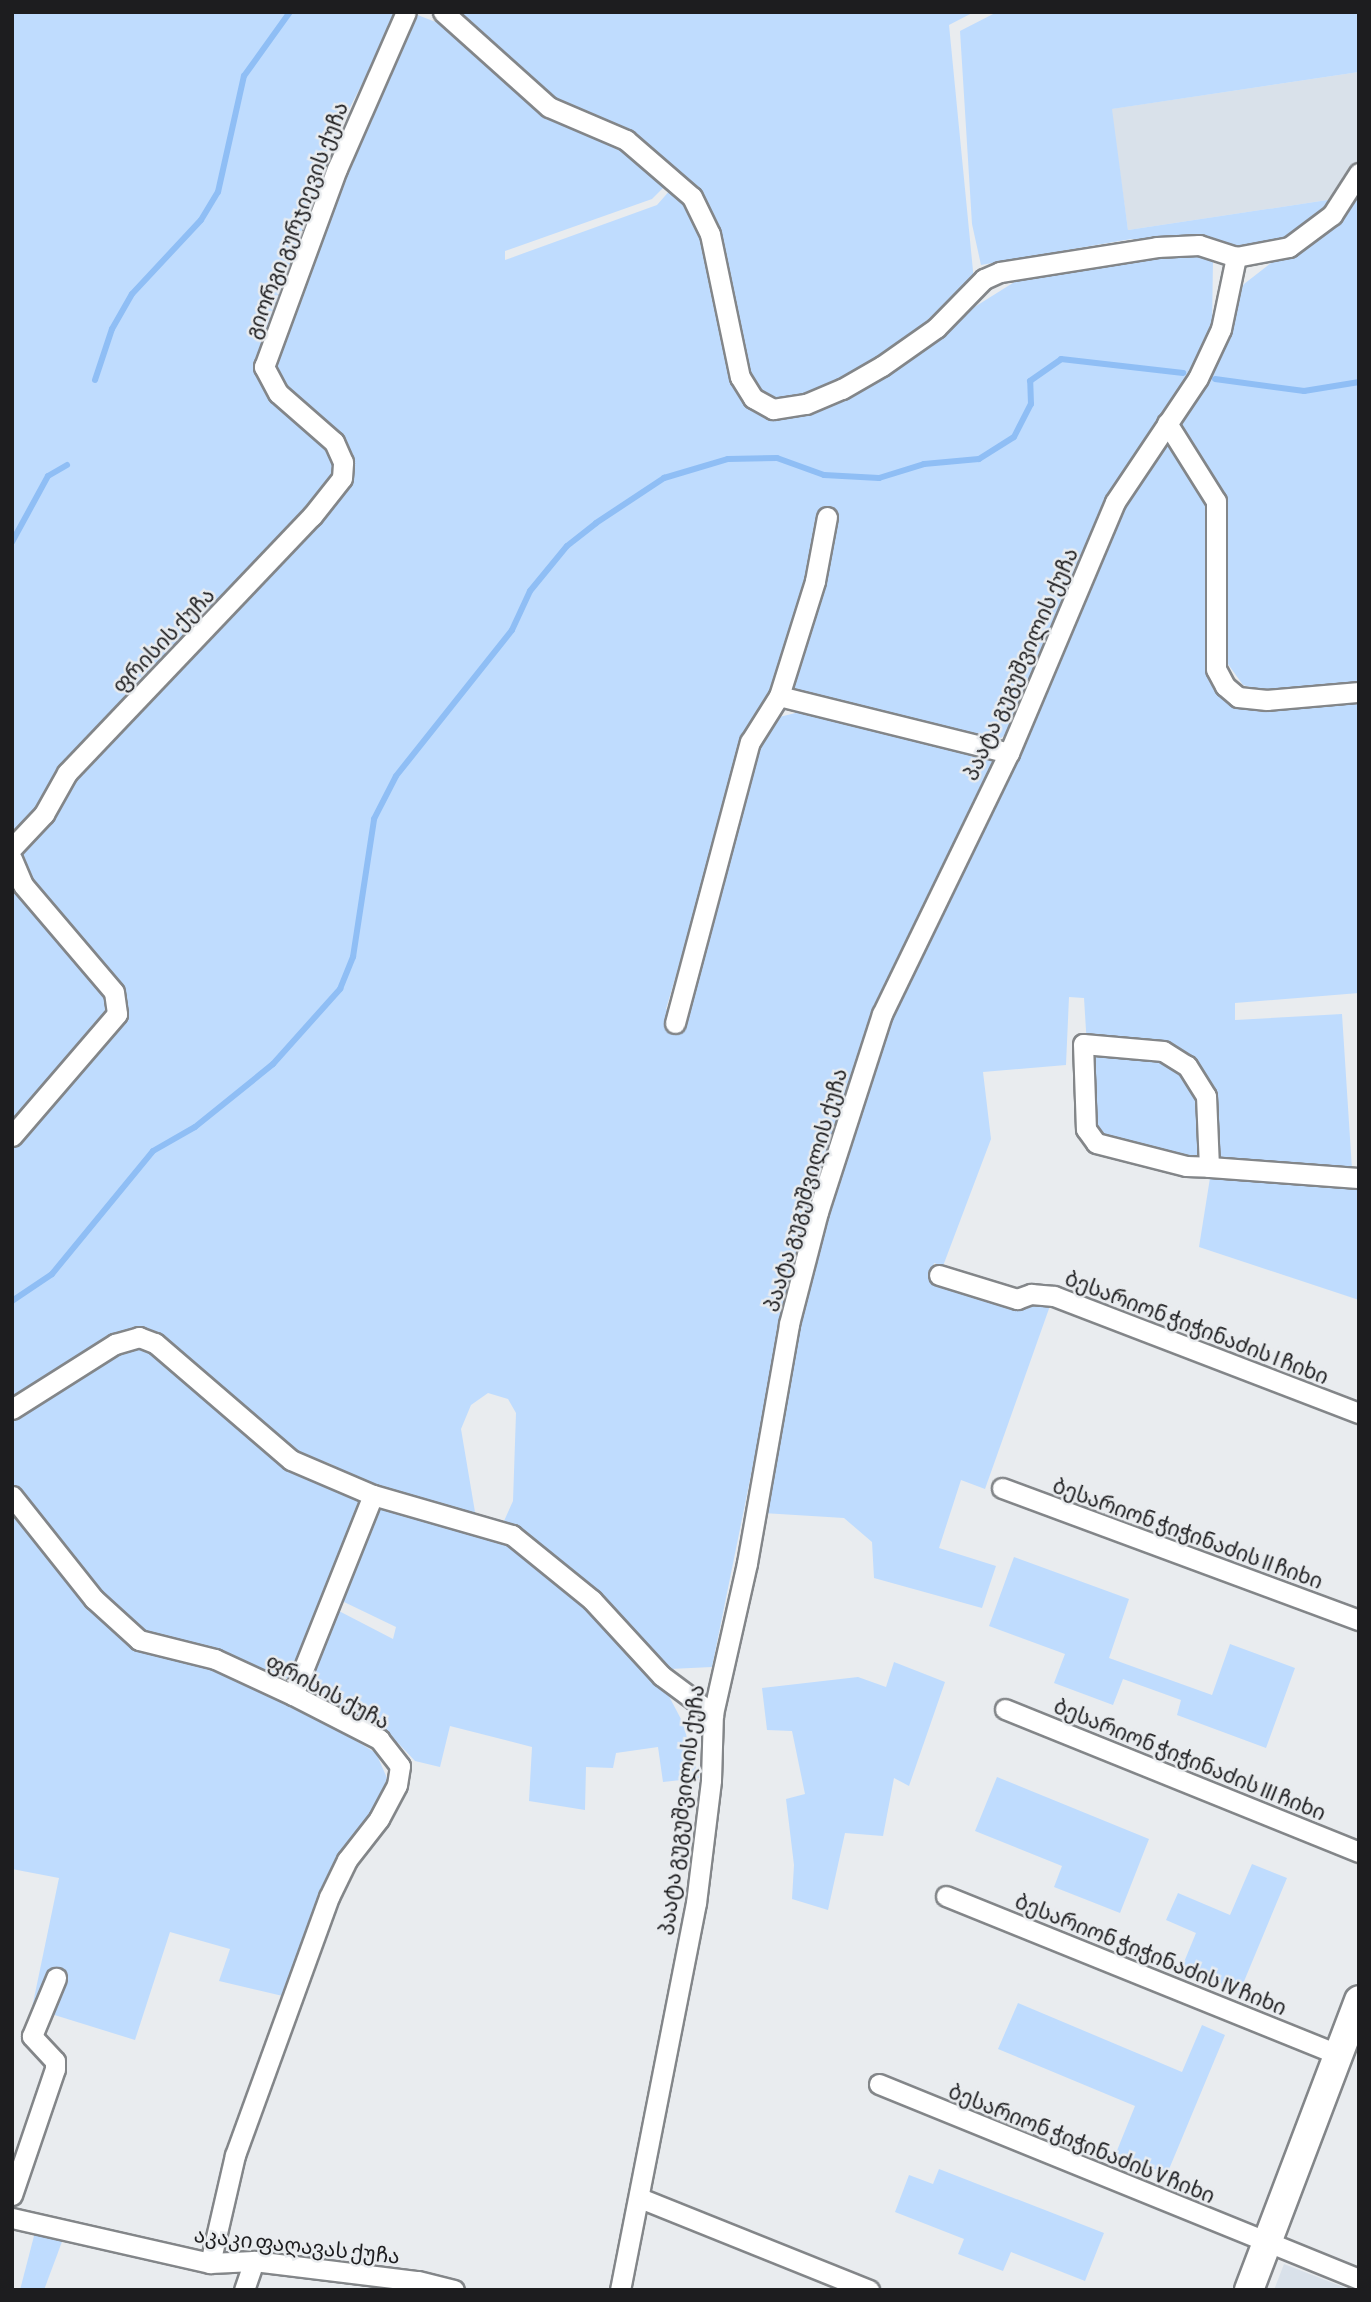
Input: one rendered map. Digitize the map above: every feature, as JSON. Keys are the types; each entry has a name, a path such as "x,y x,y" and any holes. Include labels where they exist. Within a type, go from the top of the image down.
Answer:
{"street":[{"name":"გიორგი გურჯიევის ქუჩა","path":"343,462 334,442 278,393 264,367 337,169 405,12"},
{"path":"443,12 549,107 626,140 692,197 710,234 740,377 753,398 773,409 806,404 842,390 883,366 936,328 984,279 1000,272 1171,246 1199,245 1237,257 1289,247 1309,236 1332,215 1359,173"},
{"name":"პაატა გუგუშვილის ქუჩა","path":"620,2290 640,2198 665,2045 696,1903 711,1780 713,1714 747,1563 789,1324 818,1212 882,1014 1009,753 1115,502 1198,378 1221,330 1237,257"},
{"path":"1167,423 1216,501 1216,669 1225,686 1238,697 1266,700 1359,692"},
{"name":"ფრისის ქუჩა","path":"12,848 44,814 67,773 312,516 342,478 343,462"},
{"path":"675,1023 750,742 779,696 815,581 827,517"},
{"path":"779,696 1009,753"},
{"path":"12,859 23,885 114,992 117,1014 12,1136"},
{"path":"1209,1167 1206,1096 1187,1066 1163,1051 1087,1042 1080,1048 1089,1138 1173,1163 1209,1167 1359,1178"},
{"name":"ბესარიონ ჭიჭინაძის I ჩიხი","path":"939,1275 1017,1299 1031,1294 1054,1296 1359,1413"},
{"path":"12,1409 115,1344 139,1337 155,1343 291,1460 373,1495 512,1535 592,1600 663,1676 713,1714"},
{"name":"ბესარიონ ჭიჭინაძის II ჩიხი","path":"1002,1488 1359,1620"},
{"path":"293,1695 373,1495"},
{"name":"ფრისის ქუჩა","path":"12,1496 78,1580 120,1627 139,1640 215,1659 293,1695 379,1739 400,1766 397,1785 379,1819 347,1860 329,1896 235,2155 210,2263"},
{"name":"ბესარიონ ჭიჭინაძის III ჩიხი","path":"1005,1709 1359,1852"},
{"name":"ბესარიონ ჭიჭინაძის IV ჩიხი","path":"946,1896 1339,2055"},
{"path":"12,2195 55,2069 55,2061 33,2036 56,1978"},
{"path":"1248,2290 1359,2000"},
{"name":"ბესარიონ ჭიჭინაძის V ჩიხი","path":"879,2084 1359,2279"},
{"path":"640,2198 869,2290"},
{"name":"აკაკი ფაღავას ქუჩა","path":"12,2218 210,2263 254,2261 418,2281 454,2290"},
{"path":"244,2290 254,2261"}],"shaded area":[{"path":"12,12 399,12 326,154 334,164 258,361 332,456 334,468 325,492 12,839"},
{"path":"457,12 974,12 949,25 974,281 883,357 826,390 800,399 775,400 760,393 744,371 700,197 551,100"},
{"path":"997,12 1359,12 1359,72 1112,109 1128,230 1334,199 1309,225 1289,236 1246,247 1131,239 981,265 972,224 960,31"},
{"path":"415,14 446,26 551,115 625,146 669,182 652,199 505,251 505,260 657,205 672,188 707,240 746,399 815,407 1035,269 1196,251 1213,260 1212,326 1191,376 1131,469 1009,732 997,741 793,693 788,687 811,582 773,694 746,740 666,1009 680,1011 752,756 775,718 808,710 989,754 996,762 876,1015 817,1181 784,1312 712,1667 670,1669 574,1570 504,1521 513,1501 516,1413 508,1399 488,1393 471,1405 461,1429 476,1518 374,1489 329,1463 290,1451 155,1331 135,1329 115,1334 12,1402 12,1145 124,1005 115,976 31,889 19,860 68,777 347,483 350,459 269,373 349,153"},
{"path":"1359,72 1359,163 1334,199 1128,230 1111,109"},
{"path":"1359,186 1359,684 1261,690 1243,685 1220,653 1221,496 1172,423 1244,284 1271,263 1324,235"},
{"path":"1168,431 1209,502 1206,659 1213,687 1260,712 1359,702 1359,993 1235,1003 1235,1020 1342,1014 1352,1169 1194,1160 1096,1133 1092,1127 1084,998 1069,997 1066,1065 983,1072 991,1139 943,1266 934,1263 930,1281 1006,1308 1051,1303 985,1489 961,1480 939,1548 996,1566 982,1608 874,1578 872,1542 844,1518 763,1513 792,1337 829,1194 886,1017 1120,507"},
{"path":"12,880 100,983 109,1014 12,1126"},
{"path":"1210,1178 1359,1188 1359,1300 1199,1247"},
{"path":"137,1344 153,1350 286,1466 359,1496 363,1504 292,1676 281,1681 139,1633 120,1618 60,1549 12,1485 12,1416 114,1351"},
{"path":"12,1506 109,1626 137,1650 212,1667 293,1703 376,1753 387,1778 380,1800 337,1856 287,1997 219,1981 230,1949 170,1932 135,2040 32,2008 59,1878 12,1869"},
{"path":"380,1508 480,1528 508,1539 589,1605 662,1683 682,1721 699,1778 663,1782 658,1747 616,1753 613,1768 586,1767 585,1810 529,1801 532,1747 450,1726 440,1767 415,1761 398,1743 311,1699 304,1685 337,1610 393,1639 396,1627 342,1601"},
{"path":"1014,1557 1129,1599 1109,1658 1212,1695 1230,1644 1295,1668 1266,1748 1177,1715 1181,1700 1123,1679 1113,1705 1054,1683 1065,1654 989,1626"},
{"path":"894,1662 945,1682 909,1786 894,1778 883,1836 845,1833 828,1910 792,1899 794,1865 786,1799 805,1794 792,1731 767,1730 762,1688 858,1677 886,1687"},
{"path":"997,1777 1149,1839 1120,1913 1054,1887 1062,1866 975,1831"},
{"path":"1252,1864 1287,1878 1240,1991 1182,1967 1196,1933 1166,1920 1178,1893 1230,1915"},
{"path":"1018,2003 1182,2072 1202,2025 1225,2035 1167,2174 1116,2153 1135,2106 998,2049"},
{"path":"939,2169 1104,2233 1085,2281 1011,2252 1003,2271 958,2254 964,2239 895,2212 909,2175 933,2184"},
{"path":"35,2232 63,2239 44,2290 20,2290"},
{"path":"1284,2264 1351,2290 1274,2290"}],"waterway":[{"path":"95,380 112,329 132,294 201,220 218,192 244,76 290,12"},
{"path":"12,1301 52,1274 153,1151 195,1127 273,1064 340,989 353,957 374,819 396,776 512,630 530,591 567,546 596,523 664,478 728,459 777,458 824,475 879,478 924,464 979,459 1014,437 1031,404 1030,381 1061,359 1183,373"},
{"path":"1215,379 1304,391 1359,382"},
{"path":"12,542 48,476 67,465"}]}
